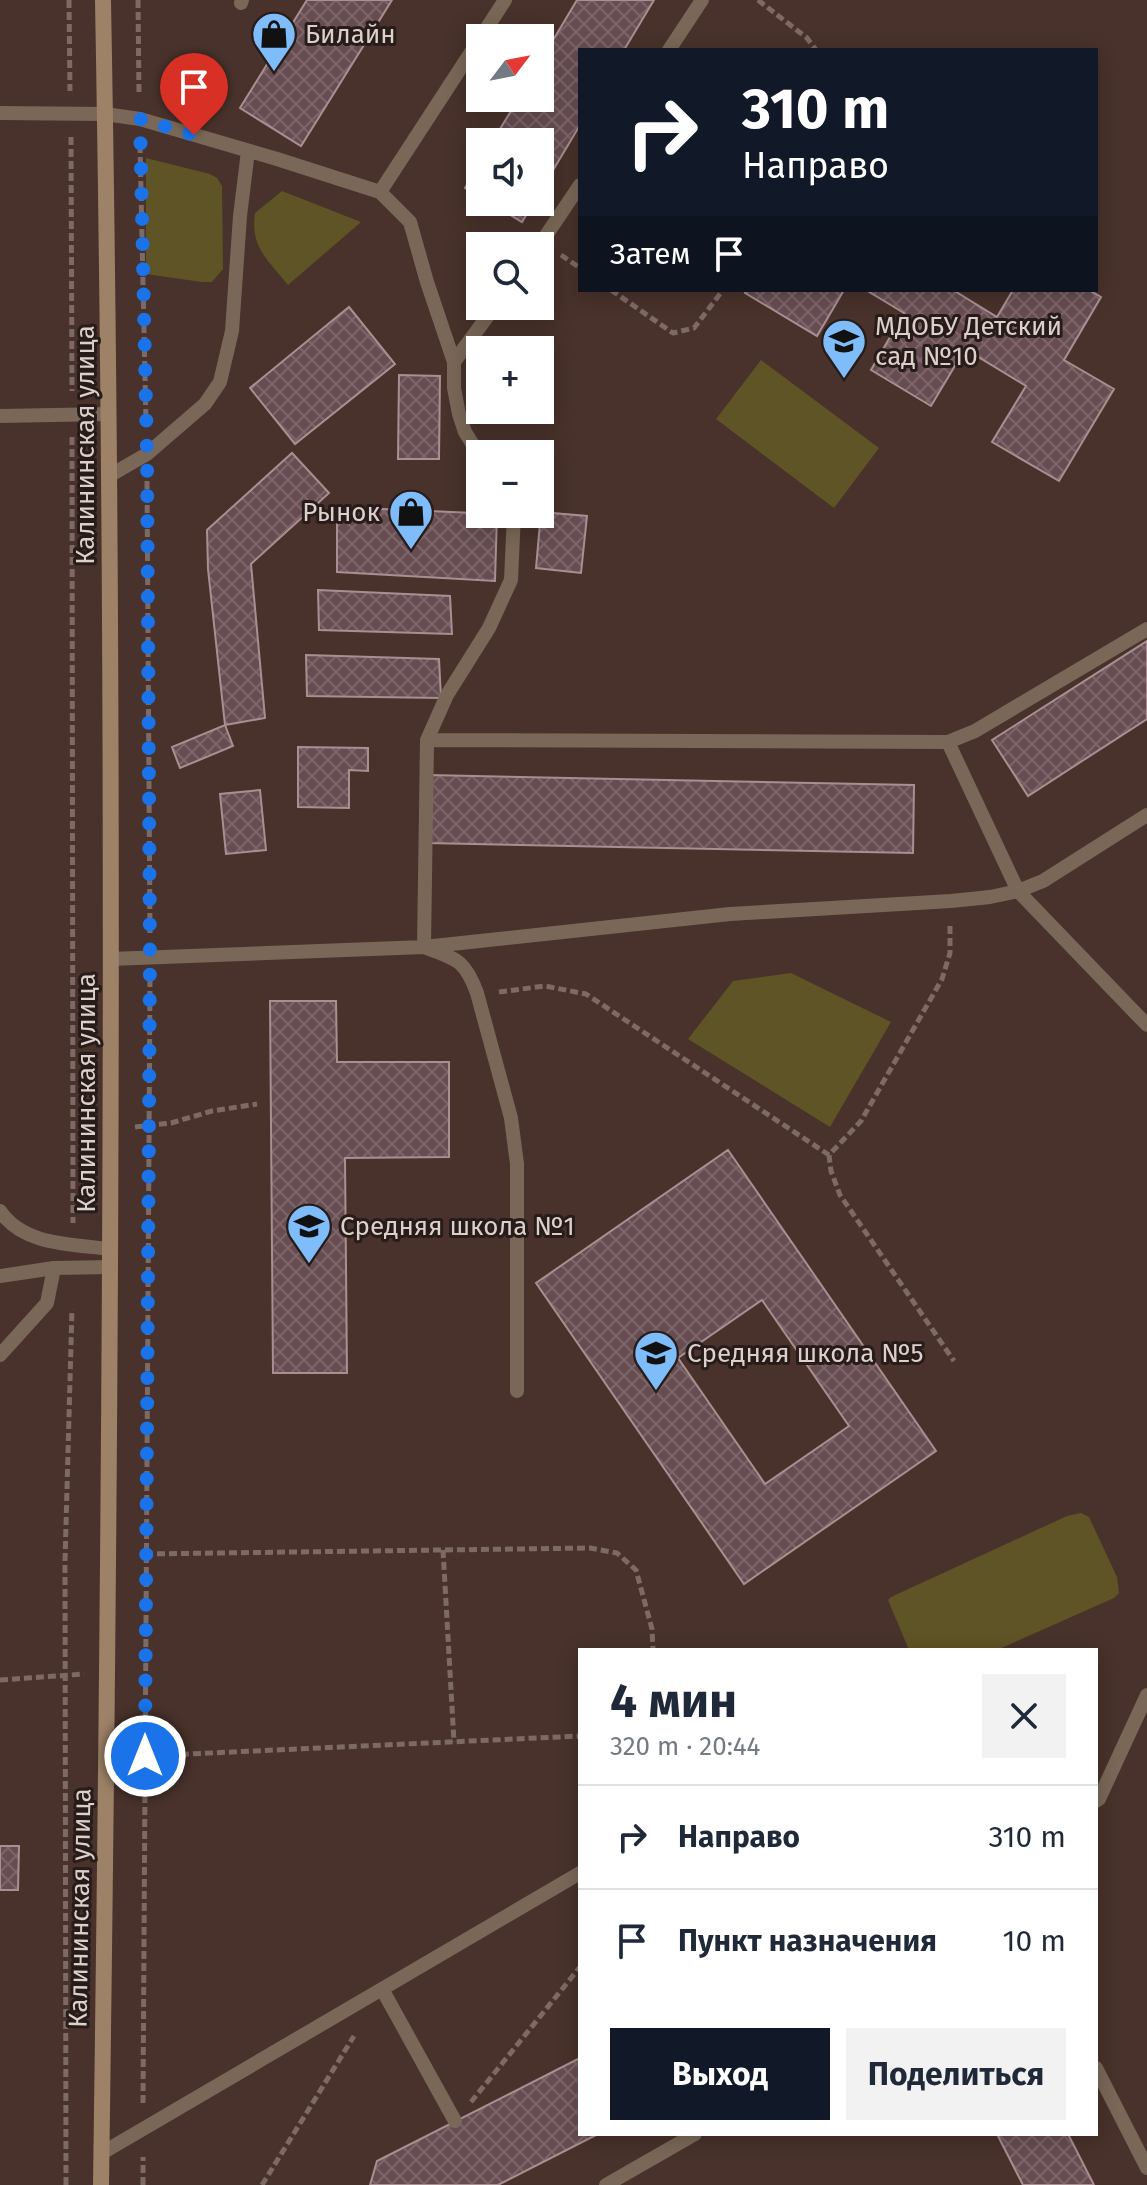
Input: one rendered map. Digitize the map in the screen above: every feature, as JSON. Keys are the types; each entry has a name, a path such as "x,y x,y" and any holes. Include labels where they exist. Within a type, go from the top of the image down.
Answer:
{"main road":[{"name":"Калининская улица","path":"101,2185 110,1267 109,414 103,0"}],"lane":[{"path":"380,192 505,0"},
{"path":"670,48 702,0"},
{"path":"0,113 105,114 140,119 380,192 410,222 454,362 454,388 459,414 470,440"},
{"path":"109,476 147,454 205,404 220,382 232,331 248,151"},
{"path":"548,232 578,188"},
{"path":"454,362 485,320"},
{"path":"0,416 109,414"},
{"path":"424,947 427,740 447,695 489,628 511,580 513,528"},
{"path":"427,740 948,742 975,731 1147,629"},
{"path":"948,742 1018,891 1147,1025"},
{"path":"110,959 424,947 730,914 951,901 1018,891 1043,881 1147,815"},
{"path":"424,947 447,955 466,967 477,993 511,1118 517,1164 517,1391"},
{"path":"0,1211 7,1221 34,1239 110,1249"},
{"path":"0,1276 54,1268 110,1267"},
{"path":"0,1355 47,1303 54,1268"},
{"path":"1098,1800 1147,1695"},
{"path":"102,2153 578,1874"},
{"path":"382,1989 455,2121"},
{"path":"1098,2072 1147,2168"},
{"path":"606,2185 692,2136"}],"path":[{"path":"69,0 73,1245"},
{"path":"138,0 147,454 150,957 143,2185"},
{"path":"758,0 807,38 814,48"},
{"path":"614,292 673,333 694,328 721,292"},
{"path":"829,1155 861,1121 942,979 950,953 951,901"},
{"path":"477,993 545,986 586,994 829,1155 840,1195 954,1361"},
{"path":"110,1130 171,1123 212,1111 257,1104"},
{"path":"66,2185 65,1561 74,1268"},
{"path":"145,1554 590,1548 617,1553 636,1570 652,1629 653,1648"},
{"path":"443,1550 454,1742"},
{"path":"0,1680 145,1672"},
{"path":"145,1756 578,1736"},
{"path":"455,2121 578,1969"},
{"path":"262,2185 359,2028"}],"shaded area":[{"path":"146,158 210,174 222,186 223,269 212,282 146,274"},
{"path":"282,191 361,222 288,285 262,252 254,225 255,213"},
{"path":"761,360 879,448 834,508 716,419"},
{"path":"791,973 891,1022 830,1127 688,1039 733,981"},
{"path":"1081,1513 1089,1517 1117,1577 1119,1593 1114,1598 1002,1648 908,1648 888,1600 891,1597 1067,1516"}],"building":[{"path":"307,0 392,0 301,146 240,108"},
{"path":"577,0 654,0 625,48 578,48 578,128 554,169 554,128 501,128 510,112 554,112 554,39"},
{"path":"512,216 526,216 522,222"},
{"path":"746,292 843,292 817,336"},
{"path":"869,292 956,292 997,317 1012,292 1092,292 1101,297 1064,360 1114,389 1059,481 992,442 1026,386 965,349 931,406 871,370 904,313"},
{"path":"349,307 395,364 295,444 250,388"},
{"path":"399,375 440,376 439,459 398,459"},
{"path":"292,453 329,493 251,564 265,718 225,725 208,569 207,530"},
{"path":"337,507 466,513 466,528 497,528 495,581 337,572"},
{"path":"554,513 587,516 581,573 536,568 540,528 554,528"},
{"path":"318,590 450,596 452,634 319,630"},
{"path":"1147,641 1147,719 1028,796 992,740"},
{"path":"306,655 439,659 441,698 307,696"},
{"path":"225,725 233,746 180,768 172,747"},
{"path":"298,747 368,748 368,771 349,770 349,808 298,807"},
{"path":"427,775 914,785 913,853 426,843"},
{"path":"260,790 266,850 226,854 220,794"},
{"name":"Средняя школа №1","path":"270,1001 336,1001 337,1062 449,1062 449,1157 345,1158 347,1373 273,1373"},
{"name":"Средняя школа №5","path":"728,1150 936,1451 744,1584 536,1283","holes":["762,1300 849,1426 765,1484 678,1358"]},
{"path":"0,1846 19,1846 18,1890 0,1890"},
{"path":"578,2059 578,2136 594,2136 498,2185 370,2185 377,2161"},
{"path":"998,2136 1069,2136 1094,2185 1023,2185"}],"place":[{"name":"Билайн","path":"274,73"},
{"name":"МДОБУ Детский сад №10","path":"844,380"},
{"name":"Рынок","path":"411,551"},
{"name":"Средняя школа №1","path":"309,1265"},
{"name":"Средняя школа №5","path":"656,1392"}],"route":[{"path":"145,1756 150,957 147,454 140,119 194,135"}]}
